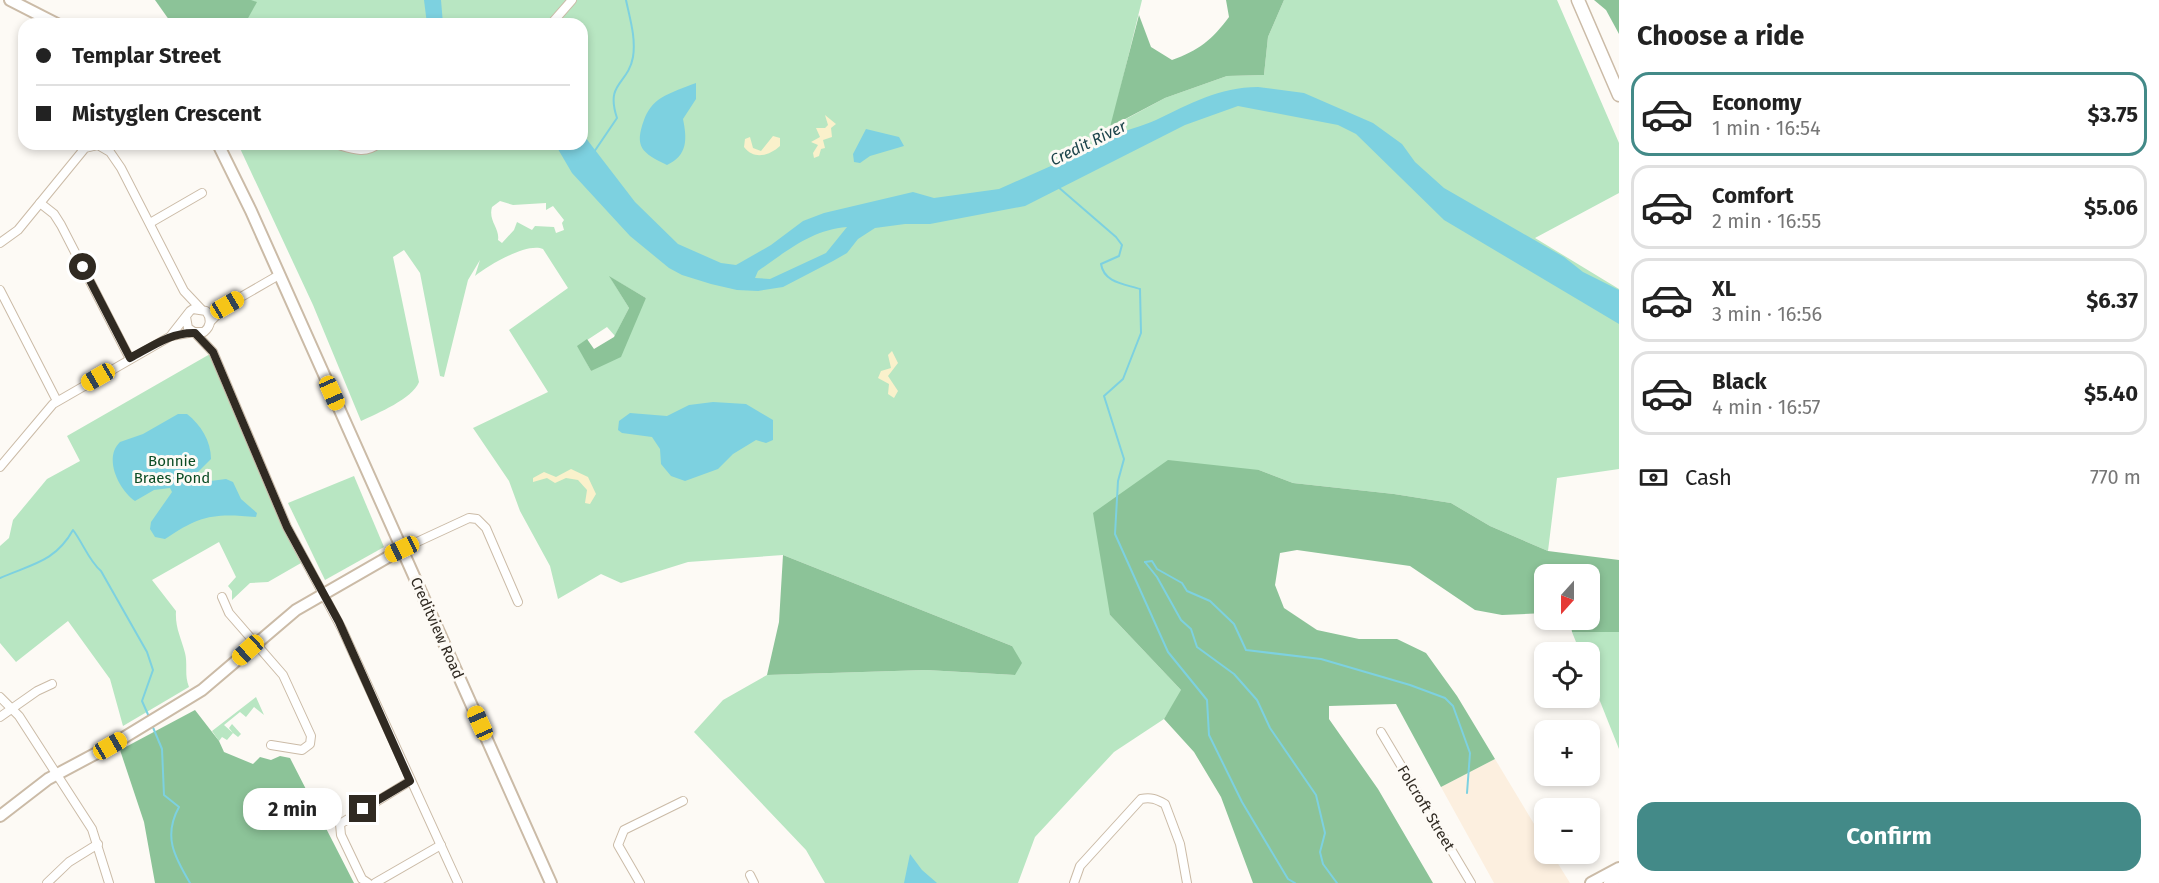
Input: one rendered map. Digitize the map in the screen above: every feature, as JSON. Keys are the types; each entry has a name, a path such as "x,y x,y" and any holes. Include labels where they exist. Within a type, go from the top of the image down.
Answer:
{"main road":[{"path":"1578,0 1619,96"}],"street":[{"path":"10,0 45,18"},
{"path":"556,18 572,0"},
{"path":"0,243 15,232 83,150"},
{"path":"104,150 117,160 184,291 209,314 213,352 287,527 342,628 458,883"},
{"name":"Creditview Road","path":"221,150 551,883"},
{"path":"150,223 202,193"},
{"path":"40,202 54,214 61,225 130,358"},
{"path":"1,464 41,416 57,401 171,336 204,332 227,305 279,275"},
{"path":"0,290 57,401"},
{"path":"184,291 188,328 213,352"},
{"path":"171,336 193,309 227,305"},
{"path":"0,816 22,796 57,774 110,746 191,697 284,618 322,593 402,549 469,518 477,519 486,528 518,602"},
{"path":"222,597 229,613 283,675 311,736 310,744 302,750 271,745"},
{"path":"0,717 52,684"},
{"path":"0,697 12,709 92,828 109,883"},
{"name":"Folcroft Street","path":"1381,732 1471,883"},
{"path":"368,883 362,879 341,835 340,824 410,781"},
{"path":"1074,883 1080,866 1141,799 1148,798 1156,798 1166,804 1180,844 1186,883"},
{"path":"640,883 618,845 620,837 624,830 683,801"},
{"path":"47,883 69,862 98,844"},
{"path":"375,883 441,845"},
{"path":"1591,883 1619,868"},
{"path":"750,875 754,883"},
{"path":"1609,883 1619,877"},
{"path":"1617,883 1619,877"}],"shaded area":[{"path":"1495,759 1534,824 1534,864 1558,864 1570,883 1494,883 1441,787"}],"green space":[{"path":"155,0 251,0 257,2 248,18 168,18"},
{"path":"173,0 1142,0 1111,127 1165,98 1227,76 1264,75 1268,37 1284,0 1557,0 1619,143 1619,193 1535,238 1619,289 1619,469 1557,478 1548,551 1490,526 1451,503 1293,483 1259,470 1110,615 1182,691 1164,719 1114,752 1035,837 1018,883 825,883 806,850 694,732 723,700 767,675 926,670 1015,675 1012,646 783,555 688,562 621,583 601,574 558,599 550,566 520,511 509,481 473,428 548,392 509,330 568,288 543,249 527,249 518,252 498,261 475,276 480,260 468,280 444,377 440,376 420,273 404,250 393,257 419,382 402,400 361,421 313,305 241,150 588,150 588,18 180,18","holes":["500,201 513,205 546,203 546,210 553,206 564,220 562,223 564,230 556,233 554,227 535,226 532,230 517,222 514,230 502,243 498,240 491,212 492,207","610,277 646,298 591,371 578,346 607,327 615,336 629,308"]},
{"path":"1226,0 1284,0 1268,37 1264,75 1227,76 1165,98 1110,127 1139,15 1151,47 1172,60 1190,53 1217,32 1229,17"},
{"path":"1594,0 1619,0 1619,34 1606,10"},
{"path":"609,276 646,298 621,357 591,371 577,346 587,339 594,349 614,337 629,308"},
{"name":"Bonnie Braes Pond","path":"210,354 284,530 301,563 268,582 250,583 232,600 232,591 228,586 236,577 219,542 152,580 176,611 177,628 186,657 189,687 123,726 110,679 68,621 16,662 0,643 0,546 9,538 13,520 47,479 80,461 67,436"},
{"path":"1168,460 1259,470 1293,483 1451,503 1490,526 1548,551 1619,560 1619,632 1572,632 1572,630 1600,630 1600,564 1534,564 1534,614 1502,615 1475,610 1410,566 1297,550 1280,553 1275,585 1284,608 1317,630 1359,639 1397,639 1426,653 1457,696 1495,759 1441,787 1396,704 1329,706 1329,719 1378,789 1433,883 1253,883 1221,797 1194,752 1164,719 1181,690 1110,615 1093,513"},
{"path":"354,476 384,547 325,580 288,503"},
{"path":"783,555 1012,646 1022,663 1015,675 926,670 767,675 779,622"},
{"path":"1572,632 1619,632 1619,749 1600,701 1600,642 1576,642"},
{"path":"256,697 264,715 254,707 246,717 240,712 224,725 233,733 227,740 222,737 219,741 212,731"},
{"path":"195,710 219,741 224,752 253,764 260,757 271,760 280,756 290,758 354,883 155,883 144,822 120,750"},
{"path":"232,724 241,734 238,737 229,728"}],"sand":[{"path":"825,115 836,124 831,128 832,137 823,140 825,148 821,149 819,156 814,158 813,153 818,145 811,142 820,137 816,128 825,128 828,125"},
{"path":"773,136 780,138 780,146 766,154 752,154 744,147 745,139 750,137 753,148 761,151"},
{"path":"892,351 898,363 888,376 898,391 894,398 888,394 889,384 878,378 881,371 891,368 888,355"},
{"path":"571,469 588,477 596,494 590,504 585,503 587,490 578,480 566,478 555,483 547,478 533,482 533,478 544,472 556,477"}],"water":[{"path":"424,0 441,0 442,18 426,18"},
{"path":"696,83 696,99 683,119 684,146 679,156 667,165 651,157 642,148 640,137 644,120 658,100"},
{"name":"Credit River","path":"1258,87 1304,93 1373,123 1402,144 1415,162 1444,188 1564,257 1583,272 1619,290 1619,324 1444,220 1356,134 1338,125 1238,106 1185,125 1025,206 930,224 905,224 875,228 858,239 847,253 833,261 783,287 758,291 737,290 711,284 682,275 669,268 630,236 572,173 559,150 588,150 588,141 635,202 678,244 721,263 736,265 771,245 803,221 824,213 913,192 934,198 999,189 1124,132 1230,90","holes":["847,227 826,253 770,279 755,278 758,271 789,249 822,232"]},
{"path":"866,129 899,137 904,146 870,156 860,163 854,162 853,154"},
{"path":"713,402 746,404 773,420 773,440 766,443 756,440 733,454 718,469 685,481 671,476 661,464 660,449 652,437 622,433 618,430 619,421 630,413 667,416 689,405"},
{"path":"178,414 187,414 192,418 201,428 209,446 211,459 195,475 195,483 226,479 233,482 241,499 257,513 256,517 218,516 198,520 165,539 155,537 150,529 151,522 172,492 170,488 154,490 135,501 119,482 113,465 113,456 120,442 143,434"},
{"path":"910,854 922,870 937,883 904,883"}],"waterway":[{"path":"594,152 617,118 614,106 615,90 627,73 633,57 633,36 626,0"},
{"path":"1057,186 1116,237 1122,245 1119,256 1101,264 1106,275 1116,282 1140,289 1141,333 1123,379 1104,396 1124,459 1118,481 1115,534 1168,652 1207,700 1209,735 1242,802 1288,879 1295,883"},
{"path":"0,578 50,556 66,541 73,530 101,571 147,652 153,670 142,701 150,719"},
{"path":"1145,562 1152,561 1157,569 1182,583 1187,591 1210,601 1234,624 1246,650 1321,659 1410,685 1445,698 1453,706 1470,753 1467,793"},
{"path":"1145,562 1157,577 1181,620 1191,629 1197,647 1234,674 1257,700 1270,728 1316,795 1325,833 1320,852 1323,864 1337,883"},
{"path":"152,725 162,749 164,795 179,807 172,827 172,846 190,883"}],"route":[{"path":"83,267 130,358 171,336 194,332 213,352 261,459 287,527 316,584 339,622 410,781 363,809"}]}
